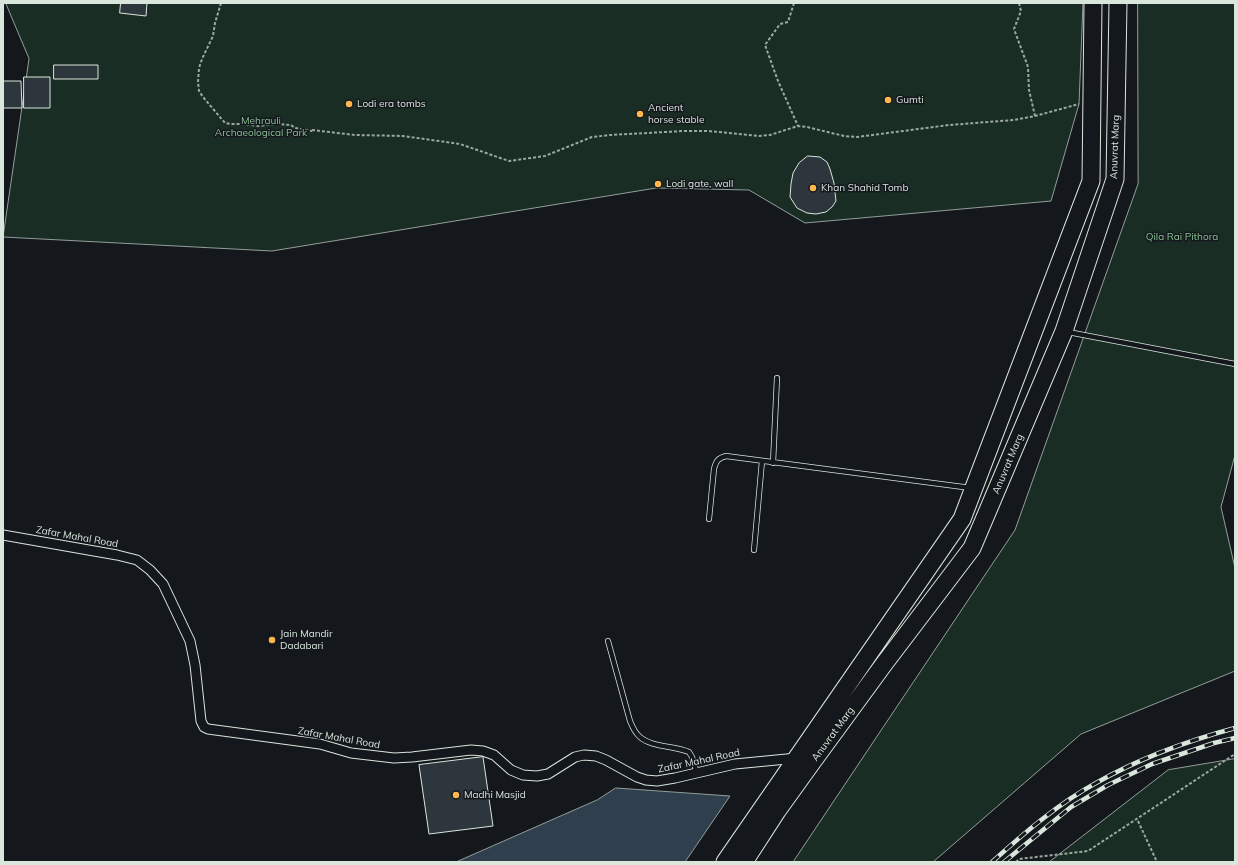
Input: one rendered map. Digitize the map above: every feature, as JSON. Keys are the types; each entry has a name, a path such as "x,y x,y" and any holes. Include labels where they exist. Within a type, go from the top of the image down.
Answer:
{"highway":[{"name":"Anuvrat Marg","path":"725,862 962,519 1091,180 1093,3"},
{"name":"Anuvrat Marg","path":"744,862 777,811 884,664 972,548 1064,331 1115,179 1118,3"}],"street":[{"name":"Zafar Mahal Road","path":"3,535 117,555 137,560 150,570 163,584 190,642 197,676 201,722 204,727 208,729 320,744 351,753 394,758 471,750 483,751 494,755 511,770 523,775 537,776 548,774 575,758 584,755 596,756 637,777 657,781 735,764 797,758"}],"lane":[{"path":"1064,331 1235,364"},
{"path":"773,463 777,378"},
{"path":"709,519 716,461 721,457 726,456 975,488"},
{"path":"754,550 762,461"},
{"path":"608,641 630,721 635,732 646,741 689,752 697,773"}],"path":[{"path":"221,3 215,23 214,36 199,68 198,87 203,98 225,123 258,126 277,124 291,125 295,128 301,129 355,135 403,136 460,144 509,161 545,156 592,137 604,135 708,131 759,136 770,135 798,126 844,136 857,137 949,125 1014,120 1035,116 1092,100"},
{"path":"794,3 788,22 780,24 766,46 778,80 798,126"},
{"path":"1019,3 1021,11 1014,29 1028,66 1029,90 1035,116"},
{"path":"312,130 318,131"},
{"path":"1016,862 1019,860 1088,851 1235,754"},
{"path":"1138,821 1157,862"}],"green space":[{"name":"Mehrauli Archaeological Park","path":"6,3 1083,3 1079,104 1051,201 805,223 749,190 656,188 272,251 3,237 29,59"},
{"name":"Qila Rai Pithora","path":"1138,3 1235,3 1235,455 1221,507 1235,568 1235,671 1081,734 933,862 793,862 1015,530 1138,184"},
{"path":"1235,759 1235,862 1049,862 1168,770"}],"water":[{"path":"616,788 730,796 685,862 456,862 597,800"}],"building":[{"path":"121,3 147,3 146,16 120,13"},
{"path":"54,65 98,65 98,79 54,79"},
{"path":"24,77 50,77 50,108 24,108"},
{"path":"3,81 21,81 22,108 3,108"},
{"name":"Khan Shahid Tomb","path":"808,156 820,157 827,162 830,169 834,183 836,201 826,212 816,214 807,213 797,208 790,197 793,173 799,163"},
{"name":"Madhi Masjid","path":"483,757 493,826 429,834 419,765"}],"railway":[{"path":"992,862 1055,809 1096,783 1164,751 1235,728"},
{"path":"1004,862 1071,807 1108,785 1152,764 1214,743 1235,738"}],"place":[{"name":"Gumti","path":"888,100"},
{"name":"Lodi era tombs","path":"349,104"},
{"name":"Ancient horse stable","path":"640,114"},
{"name":"Lodi gate, wall","path":"658,184"},
{"name":"Khan Shahid Tomb","path":"813,188"},
{"name":"Jain Mandir Dadabari","path":"272,640"},
{"name":"Madhi Masjid","path":"456,795"}]}
